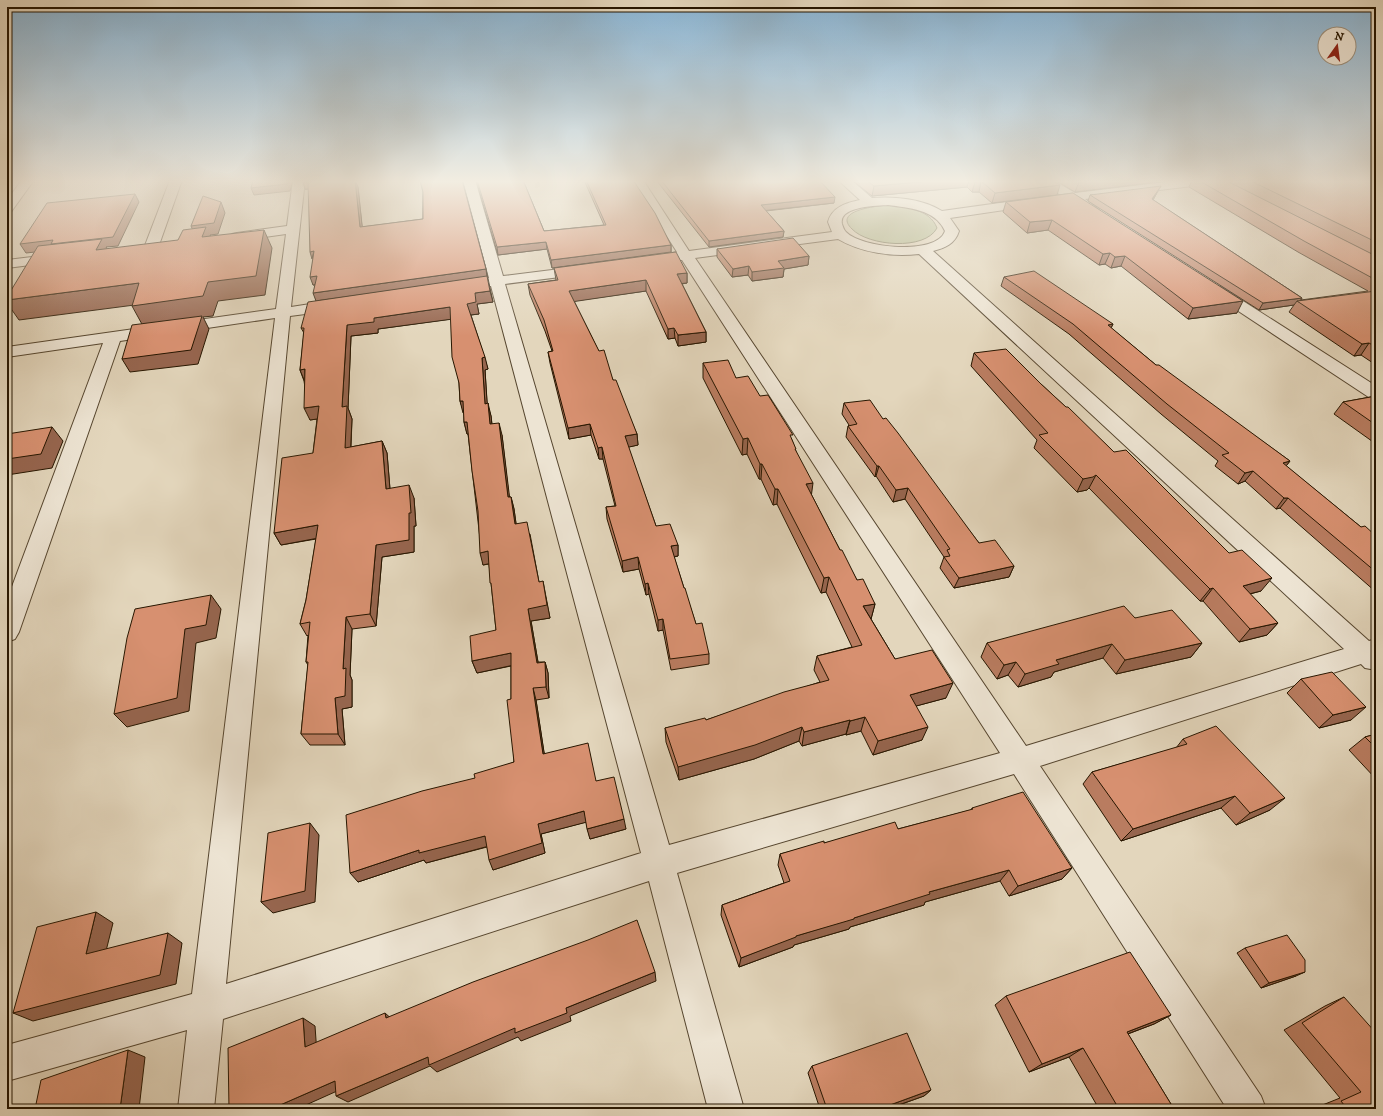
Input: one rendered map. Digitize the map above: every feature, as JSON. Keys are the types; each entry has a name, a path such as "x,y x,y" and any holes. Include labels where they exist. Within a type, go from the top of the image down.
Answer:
{"street":[{"path":"151,248 157,232"},
{"path":"222,239 271,232"},
{"path":"196,1109 293,232"},
{"path":"483,232 726,1109"},
{"path":"671,232 1020,760 1248,1109"},
{"path":"839,232 841,236"},
{"path":"662,259 841,236 866,246 885,250 923,250 938,246 949,239 952,232"},
{"path":"136,250 166,246"},
{"path":"923,250 1372,655"},
{"path":"7,264 68,257"},
{"path":"473,285 599,268"},
{"path":"1204,283 1376,394"},
{"path":"7,352 346,304"},
{"path":"7,632 114,336"},
{"path":"7,1063 207,1007 659,863 1020,760 1372,655"}],"green space":[{"path":"856,232 934,232 921,240 896,244 870,239"}],"building":[{"path":"28,232 116,232 113,237 51,244 53,240 20,244"},
{"path":"182,232 204,232 202,237 246,232 264,232 256,276 208,282 203,296 132,306 139,283 7,300 7,297 38,246 102,239 96,250 178,240"},
{"path":"309,232 476,232 486,269 313,293 317,276 310,277 314,251 310,252"},
{"path":"493,232 665,232 671,245 551,260 546,242 497,247"},
{"path":"702,232 776,232 709,241"},
{"path":"1070,232 1135,232 1243,301 1193,308 1125,256 1115,257 1110,253 1103,254"},
{"path":"1149,232 1202,232 1302,298 1263,303"},
{"path":"1288,232 1328,232 1376,256 1376,280"},
{"path":"1356,232 1376,232 1376,242"},
{"path":"793,238 809,256 778,261 784,268 752,272 749,266 733,269 717,249"},
{"path":"676,252 687,273 677,274 706,332 678,335 674,328 668,329 646,280 569,291 599,351 604,350 613,380 616,380 637,434 625,436 656,526 670,524 678,545 671,546 684,588 696,624 702,623 709,654 670,659 663,619 658,620 648,583 645,584 638,557 622,561 606,507 616,506 602,447 598,448 590,424 568,428 548,352 553,351 544,320 528,284 558,280 554,268"},
{"path":"1034,271 1113,324 1108,325 1156,365 1159,365 1290,461 1283,463 1361,527 1365,526 1376,536 1376,572 1288,498 1284,498 1253,471 1245,473 1222,455 1229,453 1167,404 1073,324 1004,277"},
{"path":"487,276 490,291 475,293 476,302 467,304 485,357 482,358 485,404 488,403 490,424 499,423 508,497 511,497 515,524 527,522 539,582 543,581 547,605 528,609 537,663 545,662 546,687 533,688 543,754 588,743 596,781 614,777 624,819 587,829 584,811 538,824 542,843 489,860 485,836 419,853 419,850 350,873 346,815 422,791 475,778 474,774 514,762 507,700 511,699 511,653 472,661 470,636 496,630 490,583 488,551 480,553 478,511 467,422 464,422 463,401 460,401 459,383 452,357 450,307 374,318 374,322 347,325 342,407 347,406 345,448 382,441 386,489 409,485 411,513 409,513 409,540 376,545 370,614 346,617 343,669 346,668 345,696 335,698 338,734 301,734 308,662 306,662 310,622 300,624 306,600 318,525 274,533 282,458 313,453 319,406 304,408 305,369 300,370 304,328 301,328 308,302"},
{"path":"1376,291 1376,347 1369,343 1362,344 1297,301"},
{"path":"202,316 191,350 122,359 132,325"},
{"path":"1006,349 1114,452 1126,450 1229,553 1242,550 1272,578 1243,586 1278,623 1250,629 1213,588 1210,589 1096,475 1083,479 1039,435 1048,433 974,353"},
{"path":"728,360 736,378 748,376 760,396 768,395 793,435 790,435 795,449 813,483 806,484 857,580 863,579 875,604 863,606 895,659 932,650 953,683 910,695 928,727 878,741 865,717 804,732 802,727 755,745 678,767 665,728 705,718 706,720 784,692 829,680 817,656 862,645 829,577 824,578 778,489 775,489 762,464 760,464 748,438 743,439 703,363"},
{"path":"1376,396 1376,425 1343,402"},
{"path":"870,400 883,419 886,418 898,433 979,543 995,540 1014,566 959,578 944,557 950,556 947,550 950,549 908,488 896,490 848,426 857,424 844,403"},
{"path":"52,427 41,454 7,459 7,434"},
{"path":"211,595 206,625 185,629 177,698 114,714 127,638 135,609"},
{"path":"1124,606 1135,618 1172,610 1202,643 1125,660 1112,644 1056,660 1059,664 1025,674 1016,662 1004,665 987,643"},
{"path":"1332,672 1366,707 1333,715 1301,679"},
{"path":"1216,726 1285,798 1250,813 1235,796 1133,829 1092,772 1187,744 1183,739"},
{"path":"1376,734 1376,748 1365,737"},
{"path":"1023,792 1072,868 1018,886 1009,870 929,892 930,894 796,936 741,958 722,905 790,881 780,854 895,822 898,829 973,809 972,808"},
{"path":"310,823 305,891 261,902 268,833"},
{"path":"96,912 86,954 168,933 160,975 13,1013 37,927"},
{"path":"637,920 655,972 566,1008 567,1013 515,1033 515,1028 429,1065 428,1057 336,1096 335,1081 271,1109 229,1109 228,1048 303,1018 305,1047 385,1013 386,1018 473,982 588,940"},
{"path":"1287,935 1305,960 1305,972 1269,983 1245,948"},
{"path":"1130,952 1171,1015 1127,1032 1174,1109 1119,1109 1083,1048 1042,1064 1006,996"},
{"path":"1344,997 1376,1033 1376,1109 1347,1109 1341,1101 1361,1092 1302,1023"},
{"path":"907,1033 931,1090 890,1105 892,1109 827,1109 812,1066"},
{"path":"128,1050 120,1109 35,1109 41,1080"}]}
